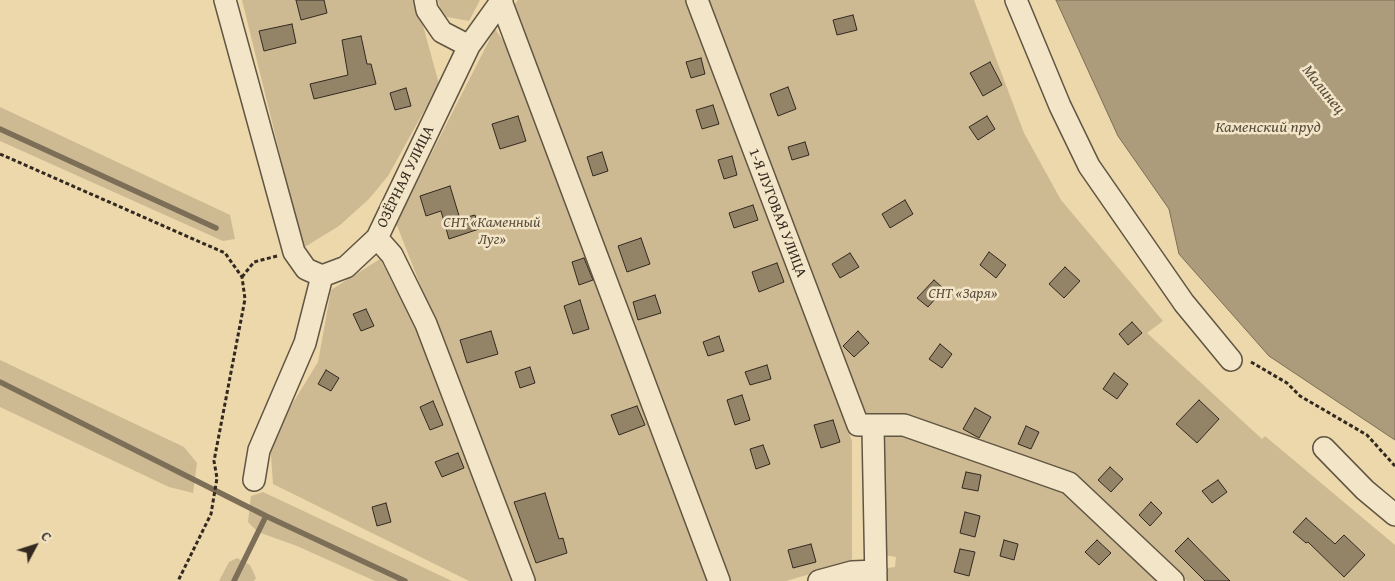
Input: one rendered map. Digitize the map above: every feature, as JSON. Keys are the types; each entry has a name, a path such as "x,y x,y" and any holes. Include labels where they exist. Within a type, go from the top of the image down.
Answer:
{"street":[{"path":"226,0 294,252 306,269 322,276 305,343 259,450 254,480"},
{"path":"424,0 427,10 442,32 470,46"},
{"name":"1-Я ЛУГОВАЯ УЛИЦА","path":"697,0 865,426 876,576"},
{"path":"1016,0 1060,106 1089,166 1184,303 1238,358"},
{"path":"502,1 719,581"},
{"name":"ОЗЁРНАЯ УЛИЦА","path":"322,276 346,267 377,238 470,46 502,1"},
{"path":"377,238 392,255 426,324 524,581"},
{"path":"865,426 904,425 1069,484 1173,581"},
{"path":"1324,448 1365,490 1395,515"},
{"path":"819,581 852,572 876,576"}],"path":[{"path":"0,154 224,253 242,277 245,299 214,461 217,478 211,514 178,581"},
{"path":"242,277 254,262 294,252"},
{"path":"1238,358 1251,362 1287,383 1300,396 1366,435 1395,466"}],"green space":[{"path":"242,0 416,0 439,84 388,176 369,199 339,226 303,248"},
{"path":"438,0 480,0 469,21 442,16"},
{"path":"518,0 692,0 852,441 852,562 786,581 728,581 513,7"},
{"name":"СНТ «Заря»","path":"709,0 974,0 1024,133 1061,200 1163,321 1147,333 1262,439 1265,436 1395,545 1395,581 1187,581 1073,477 864,421"},
{"name":"СНТ «Каменный Луг»","path":"495,29 522,67 711,581 536,581 396,223"},
{"path":"0,107 230,215 235,239 223,241 0,141"},
{"path":"380,259 411,320 416,321 517,581 469,581 273,484 270,440 318,362 331,290"},
{"path":"0,360 184,447 197,463 193,493 169,487 0,407"},
{"path":"899,433 1068,490 1164,581 886,581 887,568 895,567 896,557 884,555 884,435"},
{"path":"263,492 452,581 375,581 297,546 258,532 248,522 251,496"},
{"path":"237,558 250,565 256,578 254,581 219,581 229,562"}],"water":[{"name":"Каменский пруд","path":"1056,0 1395,0 1395,440 1269,356 1179,254 1169,209 1118,136"}],"building":[{"path":"296,0 324,0 327,13 301,20"},
{"path":"853,15 857,30 837,35 833,20"},
{"path":"292,24 296,43 264,51 259,31"},
{"path":"361,36 367,64 371,64 376,84 314,99 310,84 348,75 342,40"},
{"path":"701,58 705,74 691,78 686,62"},
{"path":"990,62 1002,85 983,96 970,73"},
{"path":"788,87 796,109 778,116 770,94"},
{"path":"406,88 411,106 395,110 390,93"},
{"path":"713,105 719,124 702,129 696,110"},
{"path":"518,116 526,141 500,149 492,124"},
{"path":"987,116 995,129 978,140 969,127"},
{"path":"805,142 809,155 792,160 788,147"},
{"path":"602,152 608,171 593,176 587,157"},
{"path":"732,156 737,175 724,179 718,160"},
{"path":"450,186 460,219 475,215 479,229 449,239 441,211 426,216 420,196"},
{"path":"905,200 913,214 890,228 882,214"},
{"path":"753,205 758,220 734,228 729,213"},
{"path":"641,238 650,264 627,272 618,246"},
{"path":"989,252 1006,265 996,278 980,265"},
{"path":"850,253 859,267 840,278 832,264"},
{"path":"584,258 593,280 579,285 572,262"},
{"path":"777,263 784,282 759,292 752,272"},
{"path":"1065,267 1080,281 1064,298 1049,284"},
{"path":"934,280 944,289 928,307 917,298"},
{"path":"655,295 661,313 638,320 633,302"},
{"path":"580,300 589,329 573,334 564,306"},
{"path":"366,309 374,326 361,331 353,314"},
{"path":"1132,322 1142,333 1128,345 1119,334"},
{"path":"491,331 498,354 467,363 460,340"},
{"path":"858,331 869,343 854,357 843,346"},
{"path":"719,336 724,351 708,356 703,342"},
{"path":"940,344 952,354 942,368 929,359"},
{"path":"767,365 771,379 750,385 745,372"},
{"path":"530,367 535,383 520,388 515,372"},
{"path":"326,370 339,378 331,391 318,384"},
{"path":"1114,373 1128,384 1117,399 1103,389"},
{"path":"742,395 750,420 735,425 727,400"},
{"path":"1199,400 1219,419 1197,443 1176,424"},
{"path":"433,401 443,425 430,430 420,407"},
{"path":"637,406 645,425 619,435 611,415"},
{"path":"975,408 991,417 979,438 963,429"},
{"path":"833,420 840,442 821,448 814,425"},
{"path":"1026,426 1039,432 1031,449 1018,444"},
{"path":"763,445 770,464 756,469 750,449"},
{"path":"458,453 464,468 442,477 435,462"},
{"path":"1110,467 1123,479 1111,492 1098,480"},
{"path":"966,472 981,475 978,491 962,488"},
{"path":"1218,480 1227,492 1212,503 1202,491"},
{"path":"545,493 559,539 563,538 567,553 536,563 514,502"},
{"path":"1151,502 1162,513 1150,526 1139,515"},
{"path":"386,503 391,522 377,526 372,507"},
{"path":"965,512 980,516 975,537 960,533"},
{"path":"1306,518 1335,544 1344,535 1365,555 1344,577 1308,542 1306,543 1293,532"},
{"path":"1188,538 1230,581 1205,581 1175,551"},
{"path":"1004,540 1018,544 1014,560 1000,556"},
{"path":"1097,540 1111,553 1099,565 1085,552"},
{"path":"811,544 816,562 793,568 788,550"},
{"path":"960,549 975,552 969,576 954,572"}],"waterway":[{"path":"0,129 216,228"},
{"path":"0,382 266,516 405,581"},
{"path":"234,581 266,516"}],"water label":[{"name":"Малинец","path":"1323,90"}]}
